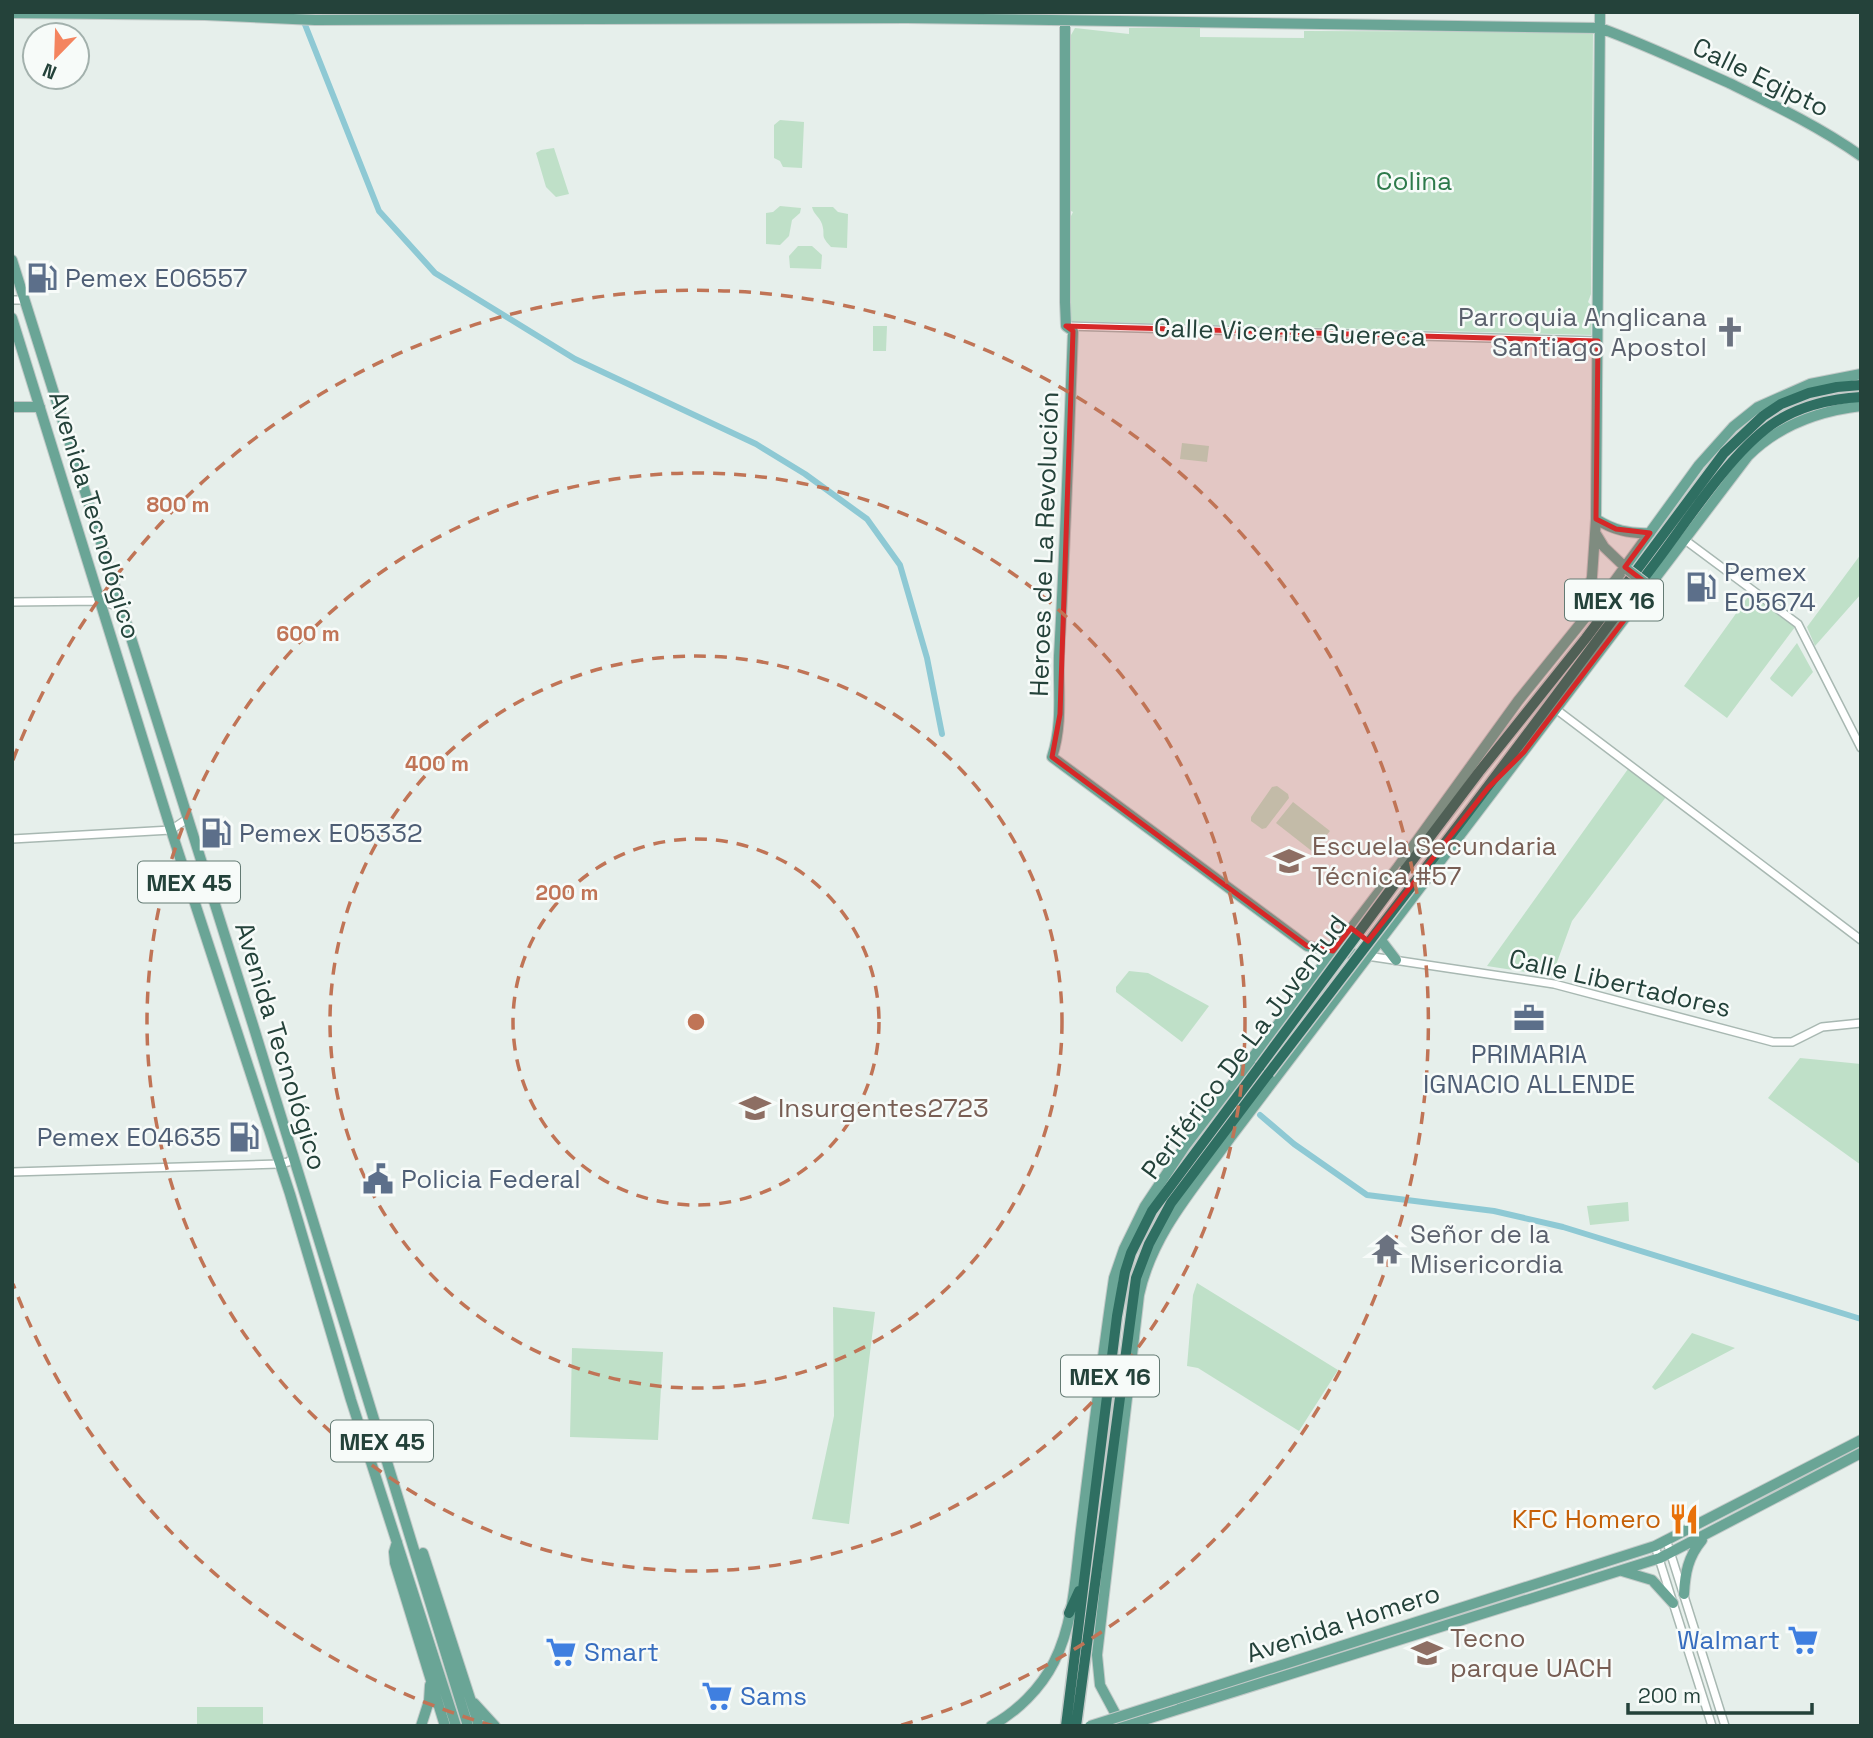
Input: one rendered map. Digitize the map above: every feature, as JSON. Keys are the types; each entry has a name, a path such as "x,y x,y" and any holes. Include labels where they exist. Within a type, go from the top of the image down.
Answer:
{"highway":[{"name":"Periférico De La Juventud","path":"1078,1726 1136,1278 1154,1235 1176,1196 1405,870 1586,638 1706,475 1743,433 1781,404 1809,393 1861,385"},
{"name":"Periférico De La Juventud","path":"1065,1726 1125,1272 1141,1229 1162,1195 1488,788 1565,682 1749,443 1789,414 1825,401 1861,397"},
{"path":"1488,788 1519,758"},
{"path":"1450,797 1479,772"},
{"path":"1176,1196 1202,1176"},
{"path":"1107,1325 1112,1358"},
{"path":"1108,1496 1114,1510"},
{"path":"1069,1614 1083,1583"}],"main road":[{"path":"1579,625 1590,591 1596,519 1601,12"},
{"path":"12,13 301,19 554,15 1250,18 1600,27"},
{"path":"1066,17 1066,326"},
{"name":"Calle Egipto","path":"1600,27 1652,47 1745,91 1830,135 1861,156"},
{"name":"Avenida Tecnológico","path":"12,260 468,1726"},
{"name":"Avenida Tecnológico","path":"12,318 171,830 456,1726"},
{"name":"Heroes de La Revolución","path":"1066,326 1073,331 1059,657 1060,714 1052,757 1311,948"},
{"path":"991,1726 1013,1712 1032,1693 1048,1672 1060,1647 1069,1614 1116,1268 1145,1206 1197,1130 1450,797 1518,701 1626,569 1699,464 1749,413 1810,384 1861,374"},
{"path":"1124,1726 1098,1679 1097,1655 1136,1318 1143,1279 1151,1255 1172,1218 1202,1176 1557,710 1648,584 1748,456 1775,434 1815,415 1861,406"},
{"path":"12,407 40,407"},
{"path":"1596,519 1616,529 1650,533"},
{"path":"1595,533 1604,547 1626,569 1648,584"},
{"path":"1354,925 1362,937 1379,941 1395,960"},
{"path":"1311,948 1321,967"},
{"name":"Calle Libertadores","path":"1311,948 1367,956"},
{"path":"1321,967 1339,969 1348,981"},
{"path":"1667,1542 1861,1440"},
{"path":"1671,1553 1861,1453"},
{"path":"1684,1594 1689,1559 1705,1535"},
{"path":"411,1536 419,1542 423,1551 479,1726"},
{"path":"397,1542 395,1563 446,1726"},
{"name":"Avenida Homero","path":"1090,1726 1667,1542"},
{"name":"Avenida Homero","path":"1124,1726 1671,1553"},
{"path":"1614,1571 1637,1573 1652,1580 1674,1603"},
{"path":"421,1726 429,1701 430,1674"},
{"path":"470,1699 495,1726"}],"street":[{"path":"12,300 25,300"},
{"name":"Calle Vicente Guereca","path":"1066,326 1598,341"},
{"path":"1685,540 1798,624 1861,748"},
{"path":"12,602 99,601 121,607"},
{"path":"1557,710 1861,940"},
{"path":"12,839 171,830 187,819"},
{"name":"Calle Libertadores","path":"1367,956 1554,984 1773,1042 1792,1042 1811,1031 1861,1023"},
{"path":"12,1172 279,1164 293,1158"},
{"path":"1667,1542 1725,1726"},
{"path":"1655,1546 1712,1726"}],"highlighted area":[{"path":"1066,326 1598,341 1596,519 1616,529 1650,533 1625,567 1650,586 1524,752 1488,788 1368,941 1351,928 1333,951 1307,946 1052,757 1060,714 1073,331"}],"green space":[{"name":"Colina","path":"1075,28 1129,34 1129,28 1200,28 1200,37 1304,38 1304,31 1593,32 1591,294 1588,302 1591,305 1591,335 1069,321 1070,218 1073,212 1069,210 1071,35"},
{"path":"780,120 804,122 802,168 783,167 780,161 774,158 774,125"},
{"path":"554,148 569,194 556,197 546,187 536,153"},
{"path":"780,206 801,208 800,213 792,220 789,236 780,245 766,244 766,213 773,212"},
{"path":"812,207 833,207 838,212 848,214 847,248 831,247 827,243 822,224"},
{"path":"798,246 812,246 822,255 821,269 790,268 789,256"},
{"path":"873,326 887,326 886,351 873,351"},
{"path":"1182,443 1209,446 1207,462 1180,459"},
{"path":"1861,554 1861,594 1815,646 1807,627"},
{"path":"1750,594 1795,627 1727,718 1684,686"},
{"path":"1797,643 1813,672 1792,697 1770,678"},
{"path":"1628,769 1666,797 1572,921 1552,976 1487,966"},
{"path":"1277,786 1288,794 1289,798 1266,828 1262,829 1251,821 1251,817 1272,787"},
{"path":"1293,802 1330,831 1313,852 1276,823"},
{"path":"1129,971 1148,973 1209,1006 1182,1042 1116,992 1116,987"},
{"path":"1800,1058 1861,1064 1861,1165 1768,1098"},
{"path":"1628,1202 1629,1221 1590,1225 1587,1206"},
{"path":"1197,1283 1338,1370 1299,1431 1198,1368 1187,1366 1193,1295"},
{"path":"833,1307 875,1312 849,1524 812,1519 834,1416"},
{"path":"1692,1333 1735,1348 1655,1390 1652,1387"},
{"path":"572,1348 663,1352 658,1440 570,1437"},
{"path":"197,1707 263,1707 263,1726 197,1726"}],"waterway":[{"path":"300,12 379,211 435,273 575,359 756,444 805,474 867,519 900,565 927,658 942,734"},
{"path":"1260,1115 1294,1144 1367,1195 1494,1211 1563,1227 1861,1319"}],"place":[{"name":"Pemex E06557","path":"42,278"},
{"name":"Parroquia Anglicana Santiago Apostol","path":"1730,332"},
{"name":"Pemex E05674","path":"1701,587"},
{"name":"Pemex E05332","path":"216,833"},
{"name":"Escuela Secundaria Técnica #57","path":"1289,861"},
{"name":"PRIMARIA IGNACIO ALLENDE","path":"1529,1018"},
{"name":"Insurgentes2723","path":"755,1108"},
{"name":"Pemex E04635","path":"244,1137"},
{"name":"Policia Federal","path":"378,1179"},
{"name":"Señor de la Misericordia","path":"1387,1249"},
{"name":"KFC Homero","path":"1684,1519"},
{"name":"Walmart","path":"1803,1640"},
{"name":"Smart","path":"561,1652"},
{"name":"Tecno parque UACH","path":"1427,1653"},
{"name":"Sams","path":"717,1696"}]}
